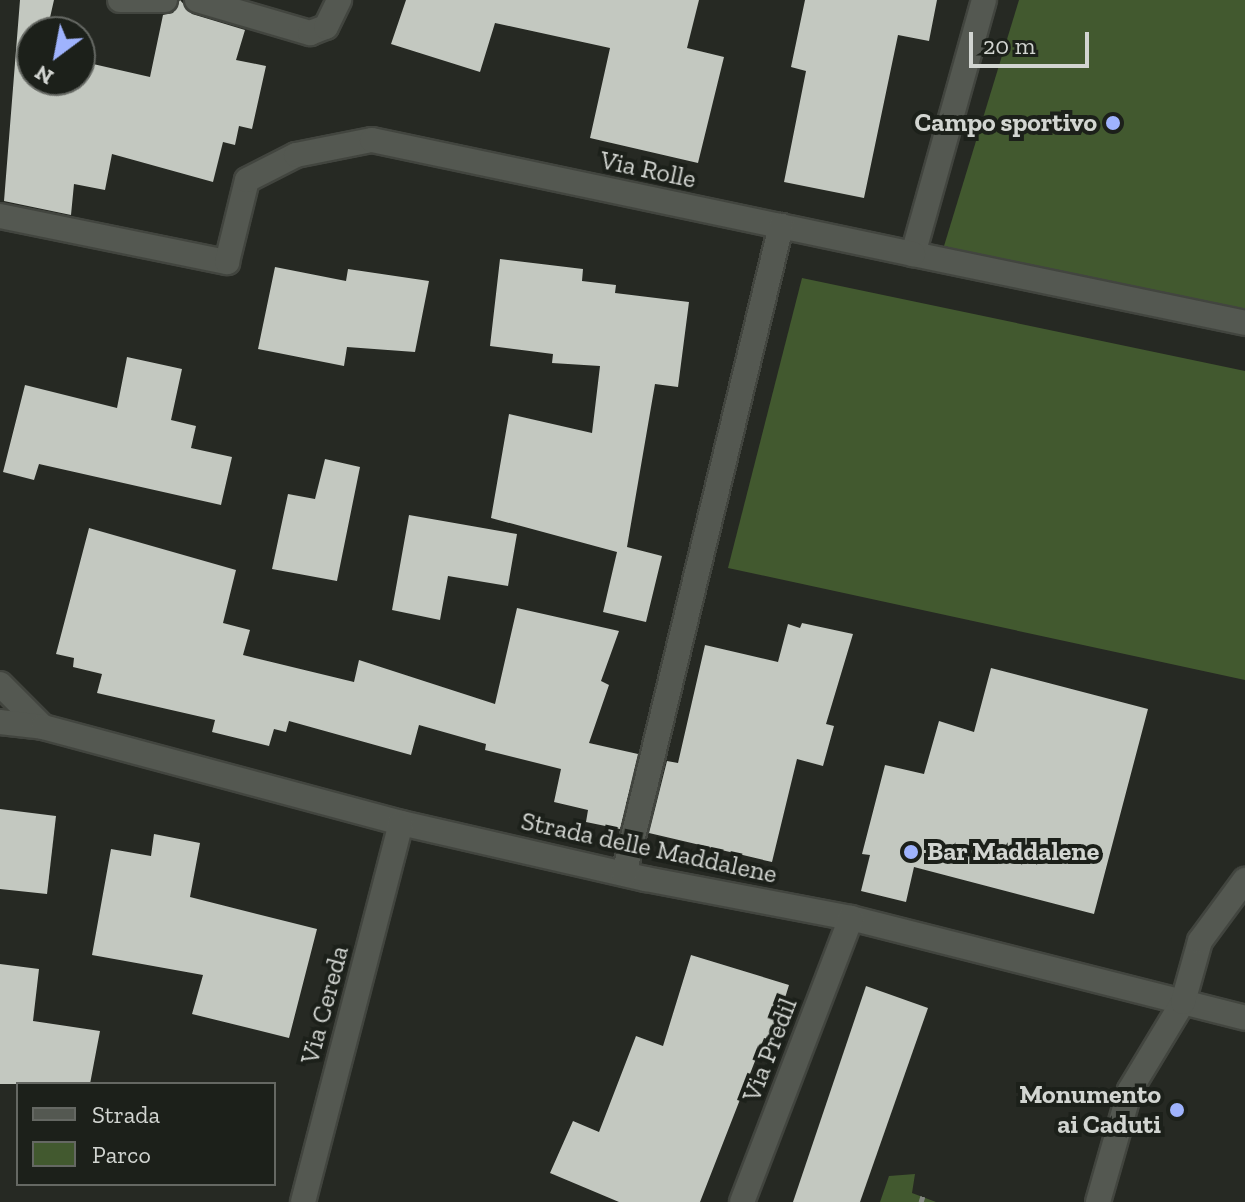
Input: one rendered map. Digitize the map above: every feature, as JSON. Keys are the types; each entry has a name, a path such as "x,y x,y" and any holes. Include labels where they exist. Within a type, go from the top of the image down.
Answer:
{"street":[{"path":"120,0 165,0"},
{"path":"197,0 310,33 326,27 339,0"},
{"path":"913,254 984,0"},
{"name":"Via Rolle","path":"0,216 227,262 247,180 296,155 372,140 1245,323"},
{"path":"624,874 781,226"},
{"name":"Strada delle Maddalene","path":"0,684 43,727"},
{"name":"Strada delle Maddalene","path":"0,722 43,727 401,823 624,874 851,918 1245,1018"},
{"name":"Via Cereda","path":"303,1202 401,823"},
{"path":"1098,1202 1130,1090 1183,1002 1200,941 1245,880"},
{"name":"Via Predil","path":"742,1202 851,918"}],"green space":[{"name":"Campo sportivo","path":"1019,0 1245,0 1245,319 944,246"},
{"path":"802,278 1245,371 1245,680 728,568"},
{"path":"915,1174 912,1193 936,1202 880,1202 889,1176"}],"building":[{"path":"20,0 54,0 50,16 19,16"},
{"path":"180,0 192,14 245,30 236,60 266,66 252,129 239,126 235,145 223,142 213,182 112,154 105,190 74,184 71,215 4,201 16,50 16,96 96,96 96,65 150,77 163,15 173,13"},
{"path":"406,0 699,0 687,48 724,57 698,163 590,138 610,48 495,23 480,72 391,44"},
{"path":"805,0 937,0 929,41 898,35 864,198 784,182 806,71 791,67"},
{"path":"500,259 583,269 582,281 616,285 615,293 689,302 678,387 655,384 627,547 662,556 646,622 603,612 617,552 491,518 509,414 592,433 600,366 552,363 553,354 490,346"},
{"path":"275,267 346,281 348,269 429,281 415,352 347,347 344,366 258,349"},
{"path":"127,357 182,369 171,420 196,426 191,448 232,457 221,505 39,464 34,480 3,472 25,385 117,408"},
{"path":"325,459 360,467 337,581 272,569 288,494 315,499"},
{"path":"409,515 517,534 508,586 448,576 440,620 392,610"},
{"path":"89,528 236,570 223,623 250,630 243,655 354,682 359,660 495,704 517,608 619,631 601,681 609,685 589,743 638,754 620,829 586,822 588,810 554,802 561,769 485,750 486,744 419,725 411,755 289,721 286,732 274,729 269,746 212,732 215,720 97,693 102,674 73,667 74,658 56,654"},
{"path":"802,623 853,634 826,724 834,726 823,766 797,759 772,862 649,833 667,761 678,763 705,645 778,662 788,624 800,628"},
{"path":"991,668 1148,709 1094,914 914,867 906,902 861,891 870,855 862,854 885,765 924,774 939,721 974,732"},
{"path":"0,809 56,816 47,894 0,889"},
{"path":"154,834 200,843 190,897 317,929 289,1038 192,1014 203,975 92,955 111,849 151,856"},
{"path":"691,955 789,985 772,1040 764,1038 700,1202 619,1202 550,1173 573,1121 599,1132 636,1036 663,1046"},
{"path":"0,964 39,969 33,1021 100,1031 90,1082 0,1084"},
{"path":"866,986 928,1008 860,1202 793,1202"}],"place":[{"name":"Campo sportivo","path":"1113,123"},
{"name":"Bar Maddalene","path":"911,852"},
{"name":"Monumento ai Caduti","path":"1177,1110"}]}
